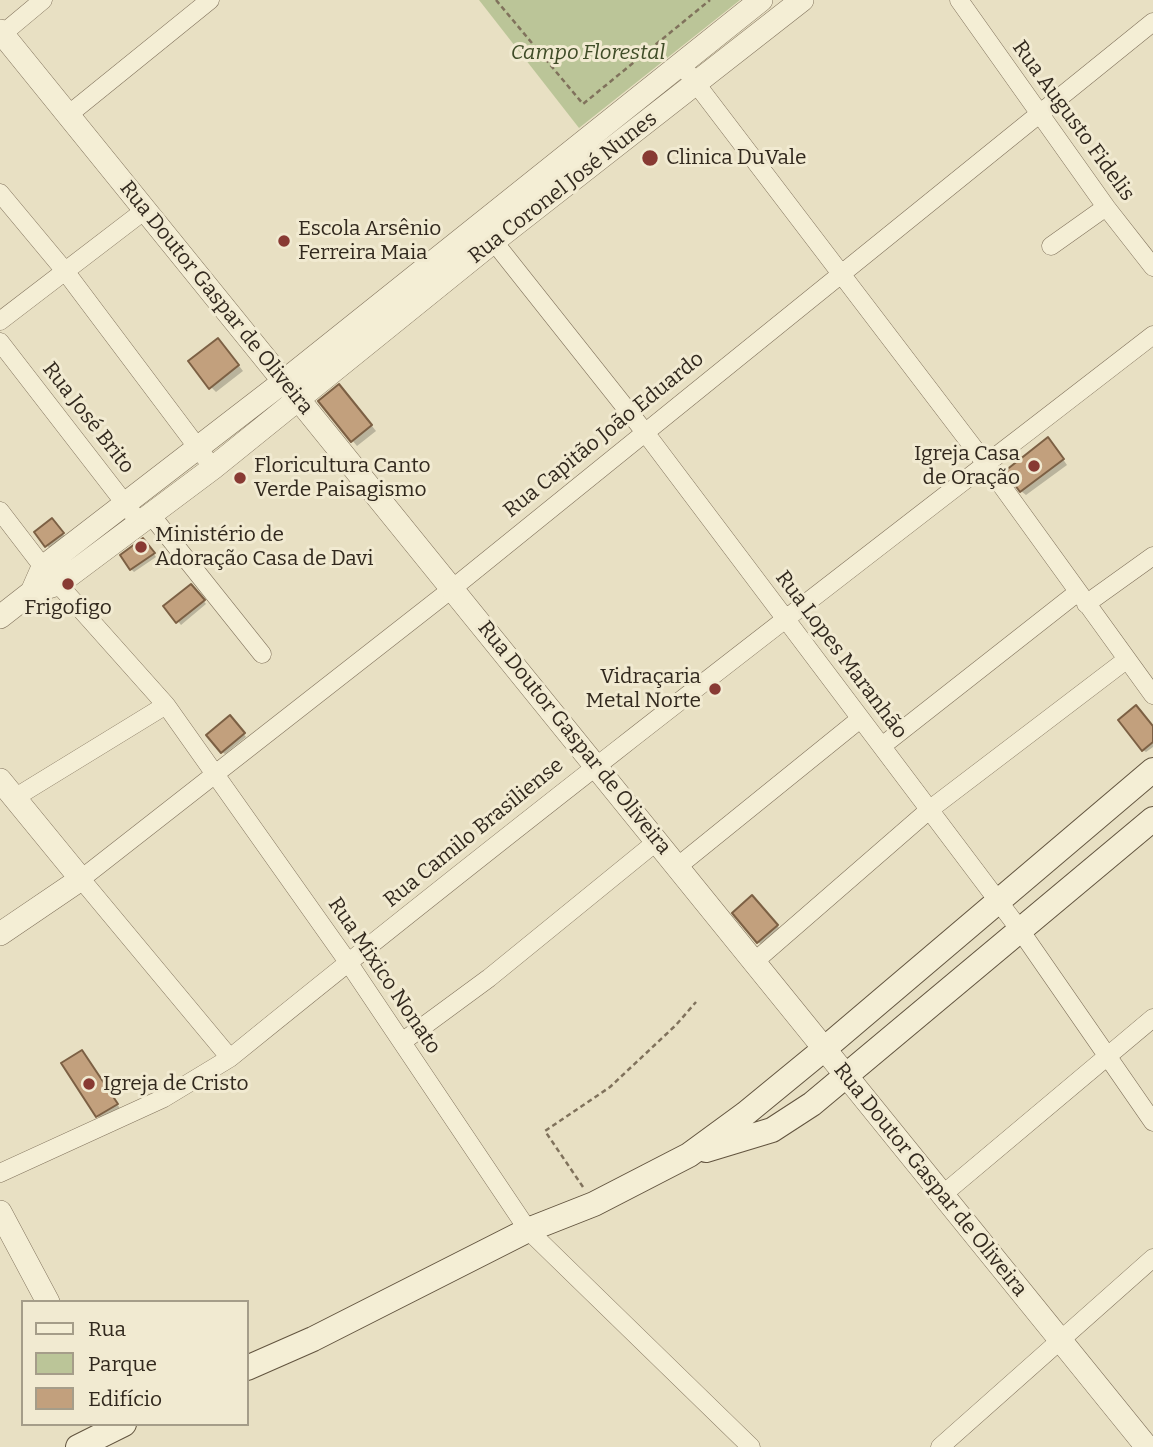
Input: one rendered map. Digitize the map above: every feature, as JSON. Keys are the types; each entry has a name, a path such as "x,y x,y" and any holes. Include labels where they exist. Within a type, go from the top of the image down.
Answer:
{"main road":[{"path":"248,1368 313,1339 528,1230 594,1204 689,1155 745,1114 823,1050 1153,770"},
{"path":"689,1155 772,1130 846,1077 1153,819"},
{"path":"78,1447 117,1426"}],"street":[{"path":"1,34 43,0"},
{"path":"68,115 210,0"},
{"name":"Rua Coronel José Nunes","path":"51,575 146,519 213,468 290,390 487,233 680,64 761,0"},
{"name":"Rua Coronel José Nunes","path":"487,233 697,84 802,0"},
{"name":"Rua Augusto Fidelis","path":"959,0 1106,207 1153,267"},
{"name":"Rua Capitão João Eduardo","path":"81,880 453,588 841,271 1153,22"},
{"name":"Rua Doutor Gaspar de Oliveira","path":"1,34 596,764 823,1050 1147,1447"},
{"path":"680,64 841,271 986,464 1153,695"},
{"path":"0,193 65,271 213,468"},
{"path":"1051,246 1106,207"},
{"path":"0,321 145,210"},
{"name":"Rua Lopes Maranhão","path":"487,233 644,431 785,622 1020,930 1153,1122"},
{"name":"Rua Camilo Brasiliense","path":"0,1173 164,1098 230,1058 596,764 785,622 1153,335"},
{"name":"Rua José Brito","path":"0,342 126,503 146,519 262,653"},
{"name":"Rua Coronel José Nunes","path":"51,575 126,503 197,446 290,390"},
{"name":"Rua Mixico Nonato","path":"0,511 51,575 166,705 348,962 528,1230 751,1447"},
{"path":"882,746 1082,598 1153,556"},
{"path":"0,617 51,575"},
{"path":"754,962 929,810 1126,660"},
{"path":"16,797 166,705"},
{"path":"677,867 860,719"},
{"path":"0,780 230,1058"},
{"path":"402,1042 489,978 656,842"},
{"path":"0,934 81,880"},
{"path":"941,1196 1153,1018"},
{"path":"0,1212 47,1300"},
{"path":"940,1447 1153,1258"}],"path":[{"path":"496,0 583,104 710,0"},
{"path":"594,1204 545,1130 610,1087 676,1025 696,1002"}],"green space":[{"name":"Campo Florestal","path":"479,0 740,0 579,128"}],"building":[{"path":"218,338 239,365 209,389 188,361"},
{"path":"339,384 372,425 351,442 318,401"},
{"name":"Igreja Casa de Oração","path":"1048,437 1064,459 1020,492 1005,471"},
{"path":"52,518 64,533 45,547 34,532"},
{"path":"143,538 155,553 130,570 120,555"},
{"path":"191,584 205,600 176,623 163,606"},
{"path":"1136,705 1153,726 1153,742 1142,751 1118,720"},
{"path":"230,715 245,733 221,753 206,735"},
{"path":"752,895 778,925 757,943 732,913"},
{"name":"Igreja de Cristo","path":"82,1050 118,1104 96,1117 61,1063"}],"place":[{"name":"Clinica DuVale","path":"650,158"},
{"name":"Escola Arsênio Ferreira Maia","path":"284,241"},
{"name":"Igreja Casa de Oração","path":"1034,466"},
{"name":"Floricultura Canto Verde Paisagismo","path":"240,478"},
{"name":"Ministério de Adoração Casa de Davi","path":"141,547"},
{"name":"Frigofigo","path":"68,584"},
{"name":"Vidraçaria Metal Norte","path":"715,689"},
{"name":"Igreja de Cristo","path":"89,1084"}]}
